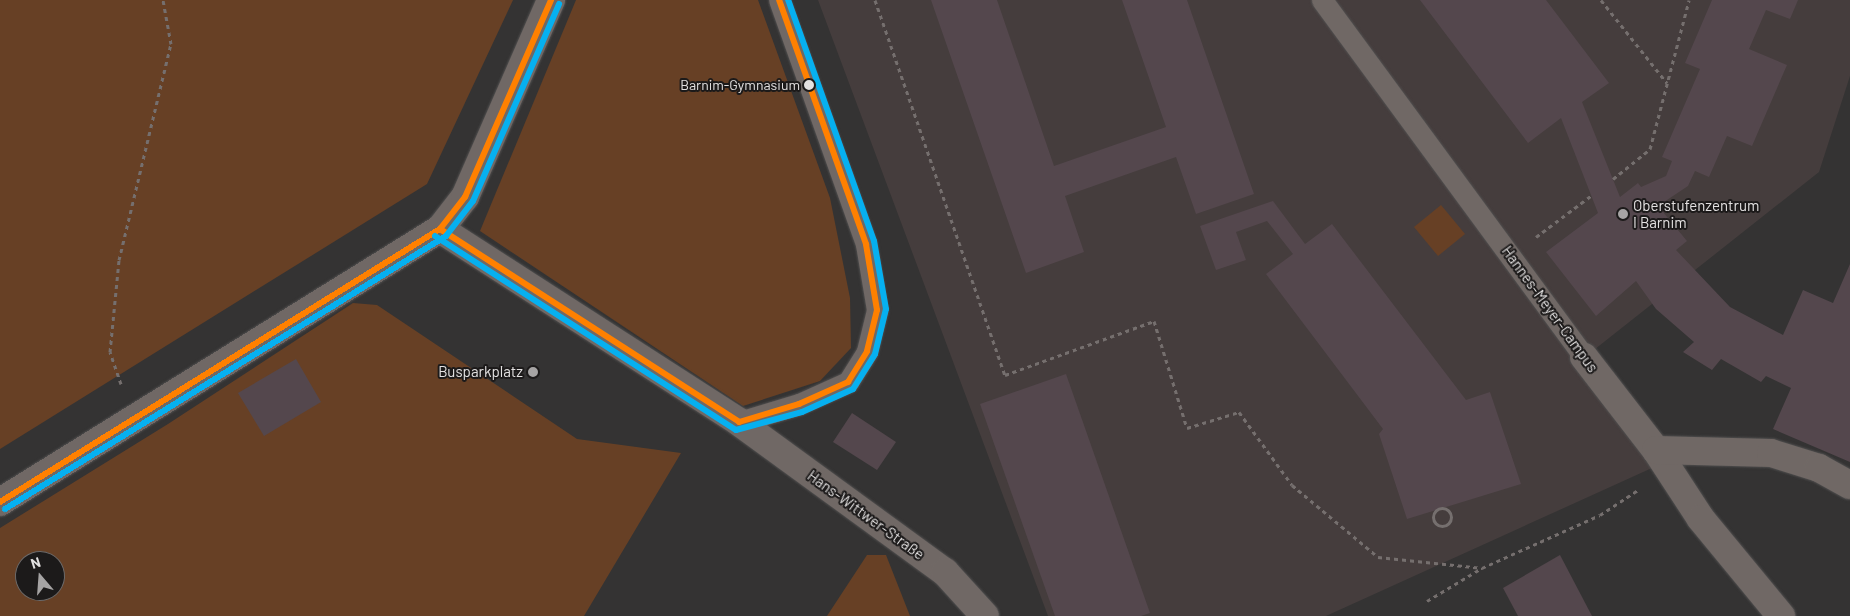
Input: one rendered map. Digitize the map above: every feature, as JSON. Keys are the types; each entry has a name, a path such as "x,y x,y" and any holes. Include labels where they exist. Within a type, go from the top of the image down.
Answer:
{"street":[{"path":"0,502 142,416 396,254 440,229 465,197 551,0"},
{"name":"Hans-Wittwer-Straße","path":"440,229 739,422 945,572 984,616"},
{"name":"Hannes-Meyer-Campus","path":"1584,357 1663,460 1701,519 1781,616"},
{"path":"1663,460 1771,452 1819,468 1850,485"}],"lane":[{"path":"739,422 799,404 848,382 868,351 876,310 866,244 779,0"},
{"name":"Hannes-Meyer-Campus","path":"1322,0 1584,357"}],"path":[{"path":"142,416 121,385 110,352 119,260 171,44 163,0"},
{"path":"875,0 1005,375 1154,321 1187,428 1238,412 1292,485 1378,557 1482,568"},
{"path":"1601,0 1667,84"},
{"path":"1613,179 1650,149 1689,0"},
{"path":"1511,256 1592,195"},
{"path":"1426,601 1482,568 1600,515 1663,460"},
{"path":"1439,509 1450,512 1451,519 1446,525 1437,524 1434,520 1433,513 1439,509"}],"shaded area":[{"path":"0,0 513,0 427,184 0,449"},
{"path":"576,0 758,0 830,198 850,298 851,348 820,381 743,406 480,231"},
{"name":"Barnim-Gymnasium","path":"818,0 1850,0 1850,76 1819,172 1585,357 1674,458 1326,616 1048,616"},
{"path":"1441,205 1465,234 1438,256 1414,227"},
{"path":"353,303 377,305 577,439 681,453 584,616 0,616 0,528 168,424"},
{"path":"867,555 886,555 910,616 827,616"}],"building":[{"path":"931,0 997,0 1054,166 1166,127 1122,0 1187,0 1254,194 1196,214 1176,157 1065,196 1084,252 1026,273"},
{"path":"1420,0 1546,0 1609,83 1582,102 1620,197 1638,183 1641,187 1666,176 1672,161 1662,157 1700,69 1685,63 1712,0 1798,0 1790,19 1766,10 1749,49 1787,65 1752,146 1727,136 1709,177 1695,171 1688,186 1658,206 1687,241 1676,250 1730,307 1783,335 1803,290 1833,303 1850,264 1850,462 1773,429 1791,388 1766,376 1761,382 1721,359 1712,370 1683,352 1694,342 1656,309 1636,281 1596,316 1546,252 1598,213 1561,118 1528,143"},
{"path":"1273,201 1305,244 1332,224 1466,400 1490,392 1521,484 1407,519 1379,434 1383,429 1266,274 1293,254 1267,221 1236,232 1246,260 1216,270 1200,226"},
{"path":"296,359 321,402 264,436 238,393"},
{"path":"1066,374 1150,613 1141,616 1055,616 980,404"},
{"path":"852,413 896,442 877,470 833,442"},
{"path":"1560,555 1592,616 1518,616 1503,588"}],"transit line":[{"path":"0,502 440,229 465,197 551,0"},
{"path":"440,229 739,422 799,404 848,382 867,351 877,310 866,244 779,0"},
{"path":"435,236 736,430 802,412 853,389 875,354 886,309 874,241 788,0"},
{"path":"5,509 446,236 473,201 559,4"}],"place":[{"name":"Barnim-Gymnasium","path":"809,85"},
{"name":"Oberstufenzentrum I Barnim","path":"1623,214"},
{"name":"Busparkplatz","path":"533,372"}]}
